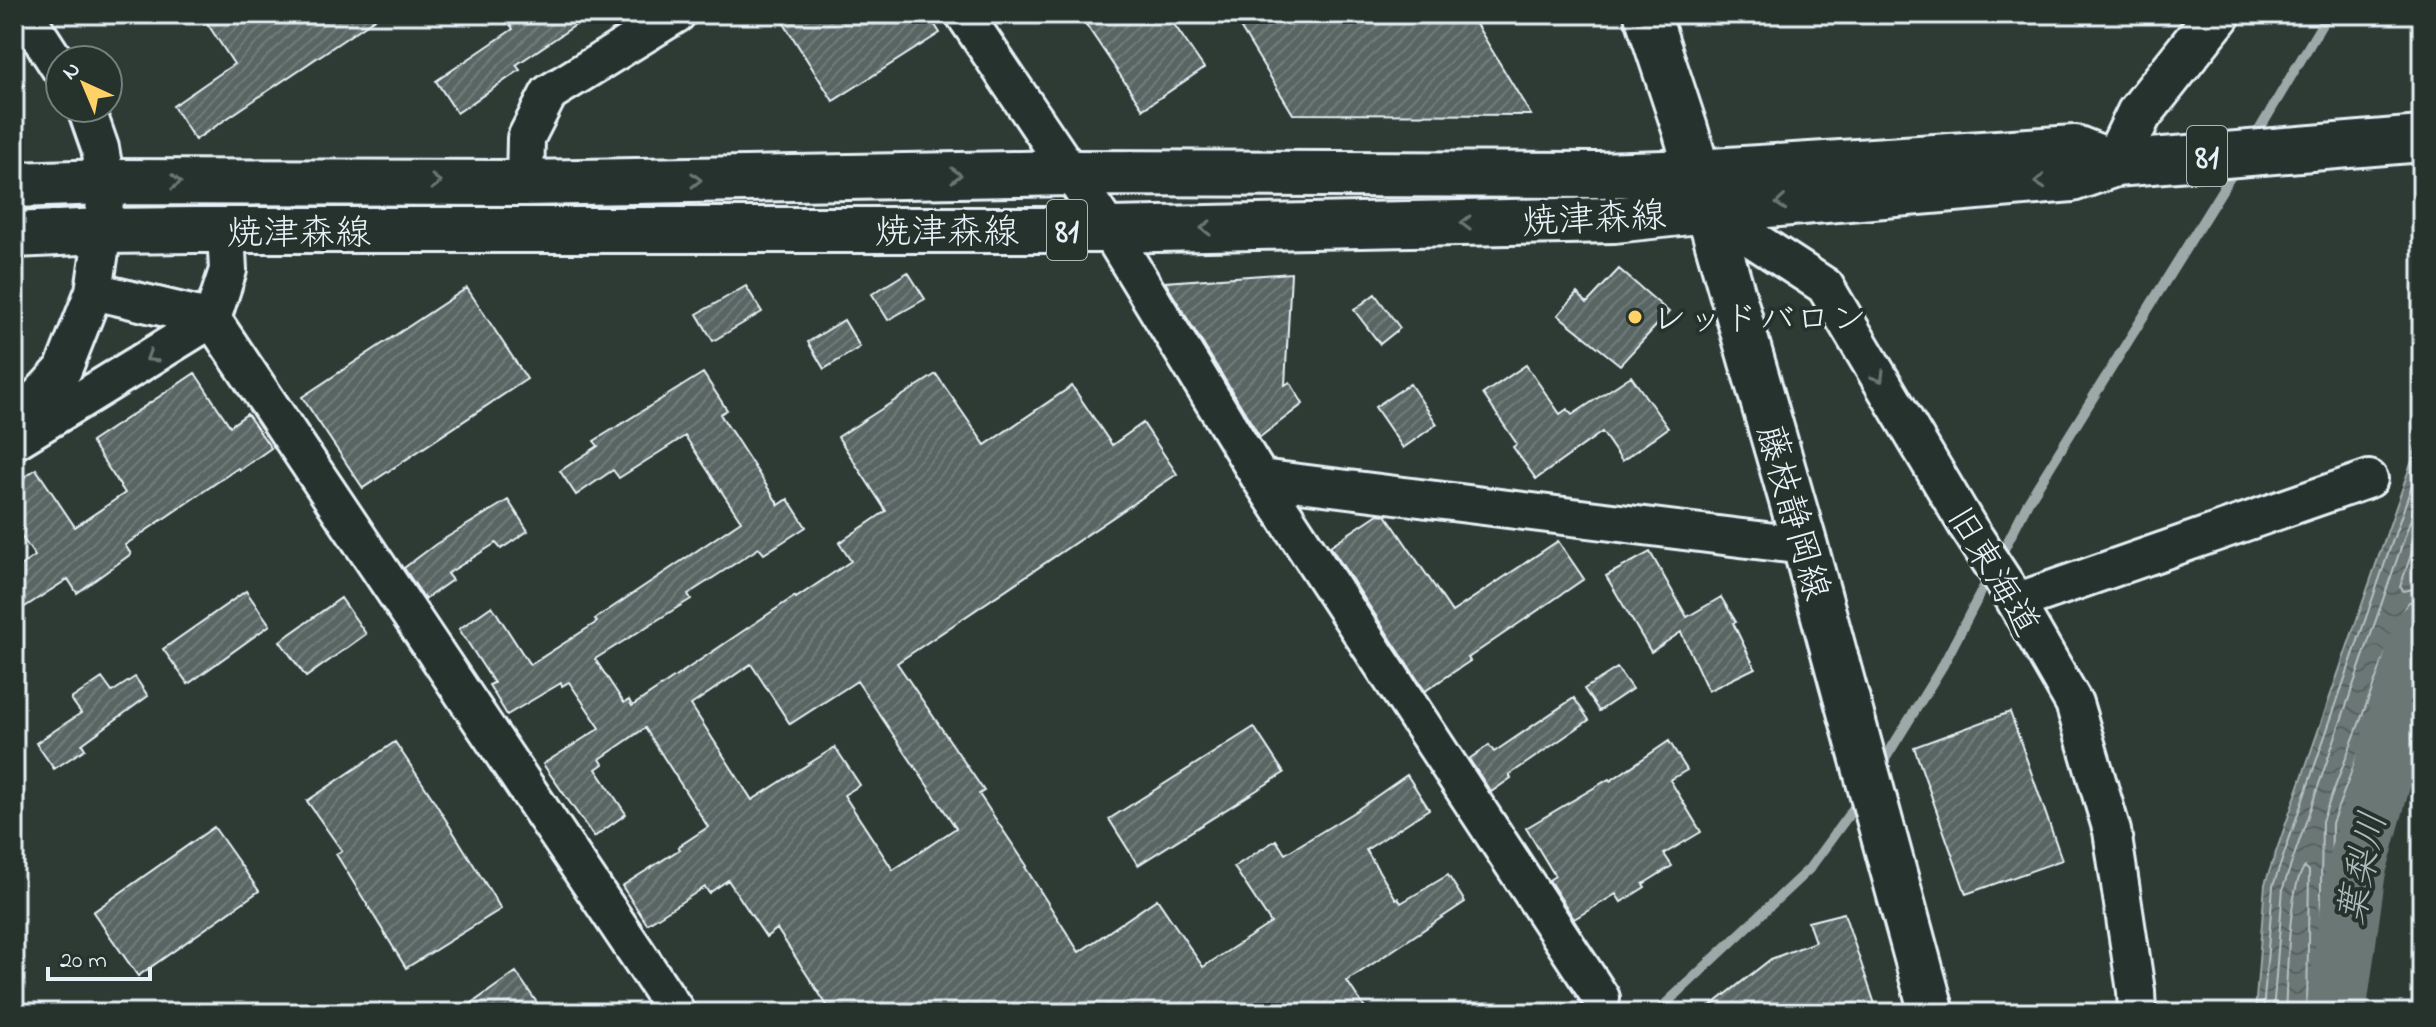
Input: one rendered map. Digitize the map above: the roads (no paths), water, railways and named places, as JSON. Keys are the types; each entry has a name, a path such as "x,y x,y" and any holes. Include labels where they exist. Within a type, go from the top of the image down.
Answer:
{"main road":[{"name":"藤枝静岡線","path":"1647,14 1703,191 1805,546 1932,1013"},
{"path":"2115,164 2139,114 2218,14"},
{"name":"焼津森線","path":"14,185 106,182 525,183 1070,173 1599,175 1703,191 2072,179 2115,164 2422,139"},
{"name":"焼津森線","path":"14,235 103,231 1109,230 1614,220 1703,191"}],"street":[{"path":"25,14 44,44"},
{"path":"525,183 526,138 549,93 677,14"},
{"path":"964,14 1109,230 1260,478 1601,998"},
{"path":"14,423 63,370 94,291 106,182 92,124"},
{"name":"旧東海道","path":"1703,191 1825,286 2074,703 2112,831 2137,1013"},
{"path":"14,441 212,319 228,270 226,231"},
{"path":"94,291 212,319 677,1013"},
{"path":"1260,478 1805,546"},
{"path":"2011,594 2369,479"}],"water":[{"path":"2422,432 2422,608 2340,825 2337,1013 2255,1013 2265,884"}],"waterway":[{"path":"2252,142 2328,14"},
{"path":"1999,559 2028,502 2237,166"},
{"path":"1880,767 1943,665 1991,573"},
{"name":"葉梨川","path":"2336,1013 2356,870 2422,632"},
{"path":"1656,1013 1809,869 1861,798"}],"place":[{"name":"レッドバロン","path":"1635,317"}]}
